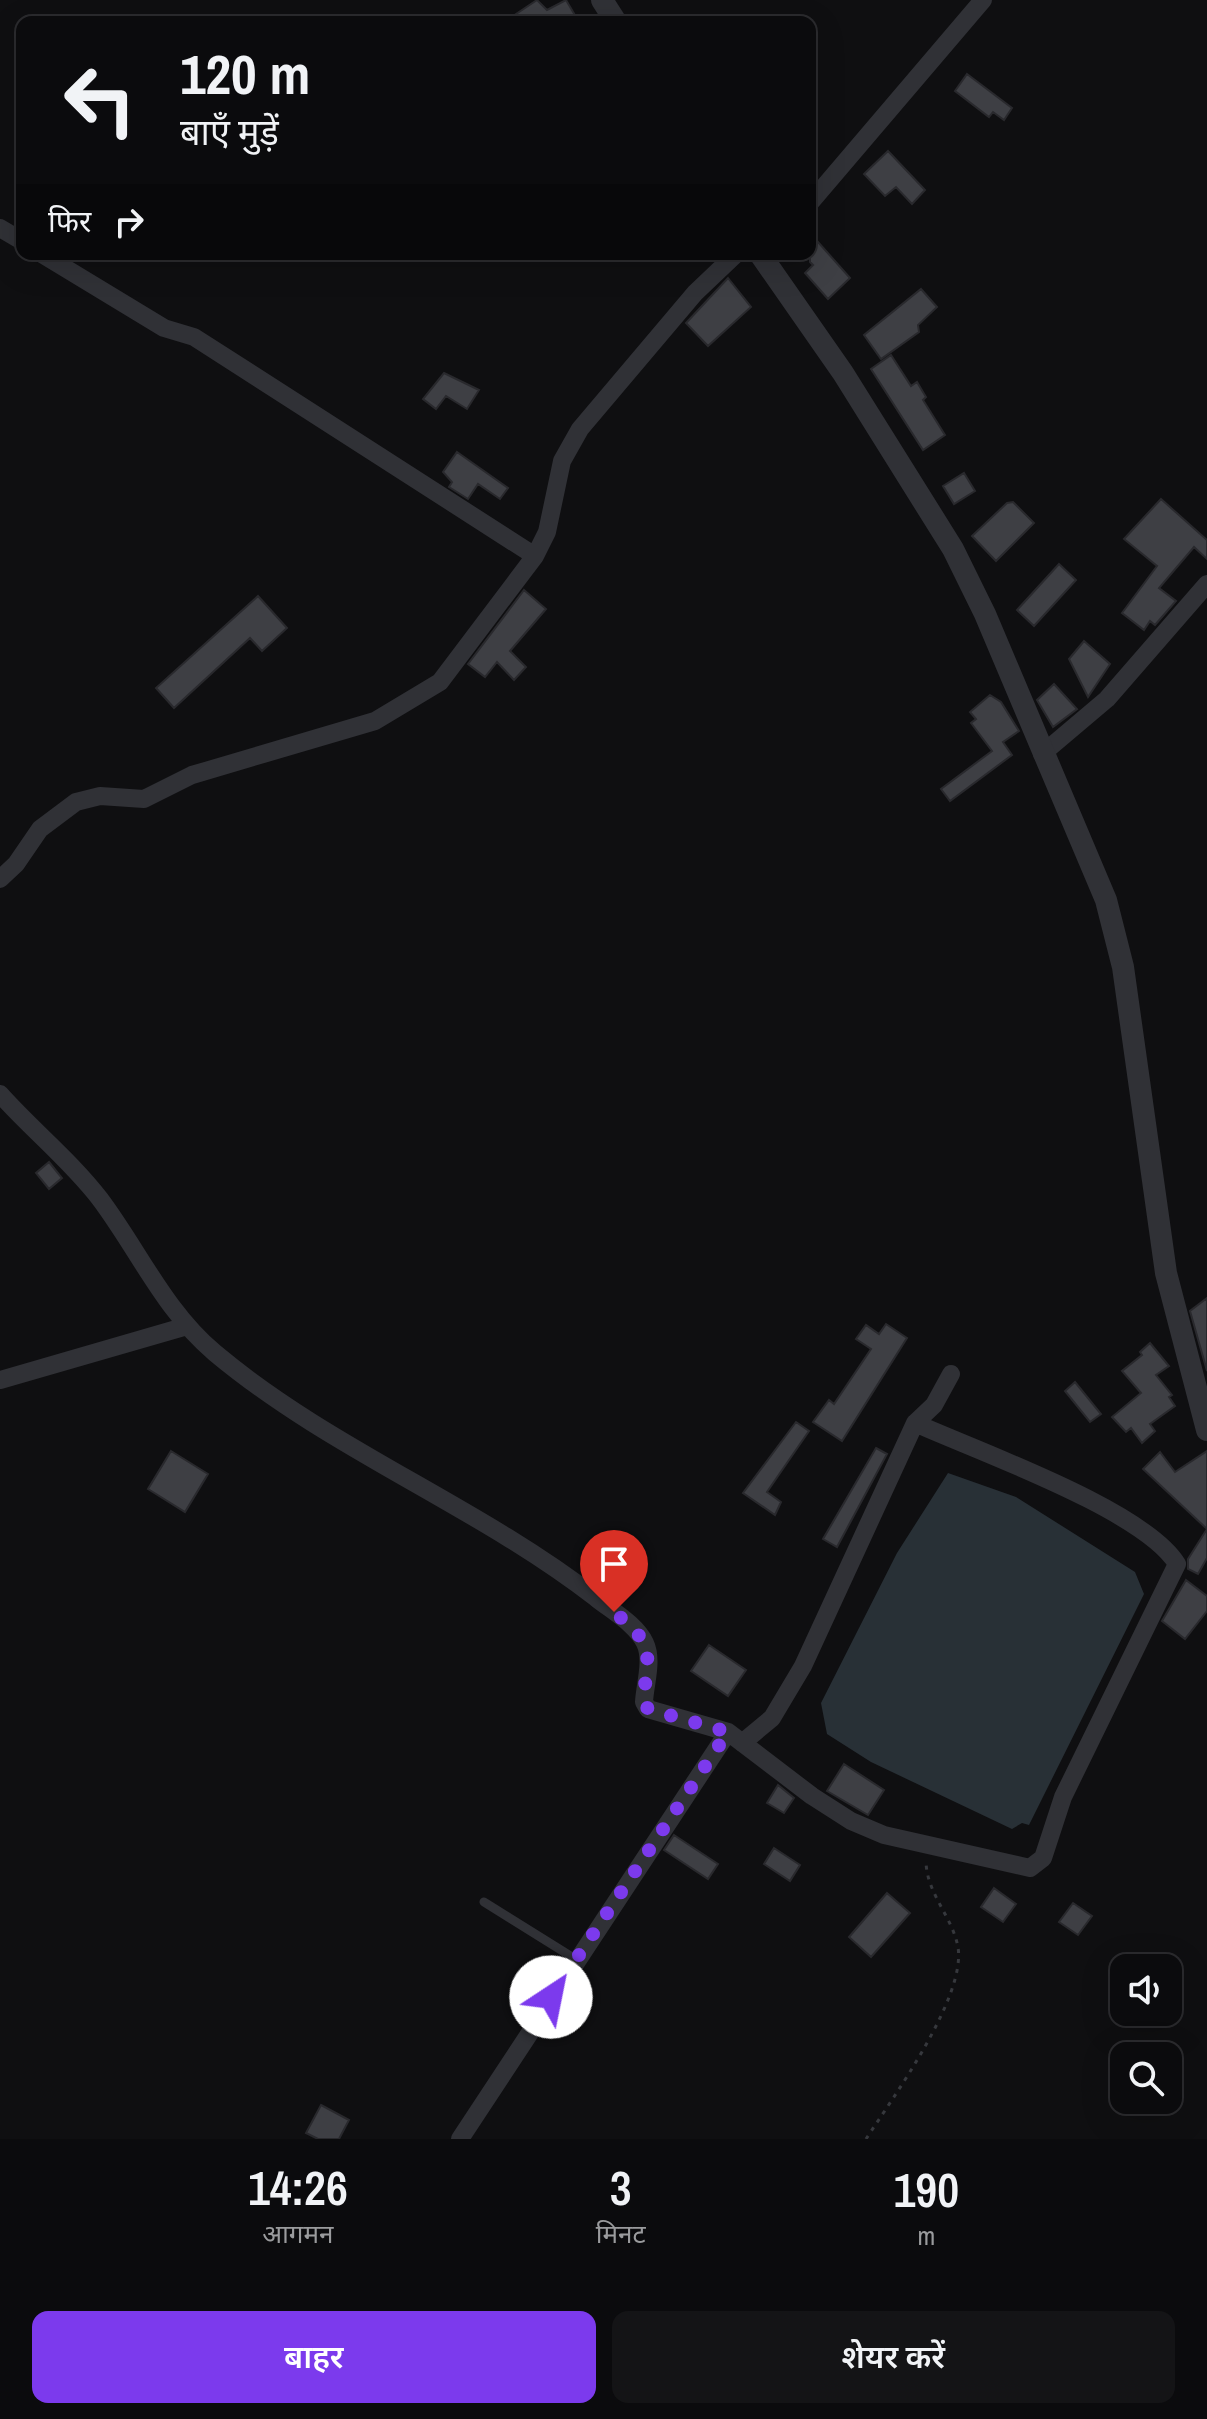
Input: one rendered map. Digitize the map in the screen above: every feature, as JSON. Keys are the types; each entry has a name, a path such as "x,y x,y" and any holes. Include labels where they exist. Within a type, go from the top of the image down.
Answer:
{"street":[{"path":"816,196 983,0"},
{"path":"52,260 164,328 194,337 535,556"},
{"path":"0,879 16,864 40,829 76,802 100,796 144,799 192,775 375,721 422,694 455,665 535,556 547,532 568,446 615,384 695,293 730,260"},
{"path":"764,260 843,373 953,549 985,614 1042,754 1091,860 1112,920 1126,991 1166,1273 1207,1430"},
{"path":"1042,754 1107,699 1207,584"},
{"path":"0,1094 97,1195 124,1232 152,1283 187,1326 254,1384 546,1561 637,1631 647,1648 644,1702 648,1709 735,1737 851,1821 884,1835 1030,1868 1041,1862 1063,1797 1177,1569 1171,1555 1149,1534 1114,1511 915,1423"},
{"path":"0,1380 187,1326"},
{"path":"460,2139 577,1960 735,1737 772,1718 803,1666 915,1423 934,1405 951,1374"}],"lane":[{"path":"484,1902 577,1960"}],"path":[{"path":"866,2139 910,2070 954,1989 959,1953 954,1927 925,1876 925,1843"}],"shaded area":[{"path":"948,1473 1016,1497 1135,1572 1144,1594 1029,1825 1022,1823 1012,1829 871,1762 827,1734 821,1703 897,1553"}],"building":[{"path":"537,0 547,10 566,0 575,16 513,16"},
{"path":"967,74 1012,108 1004,120 993,112 989,117 955,91"},
{"path":"888,151 925,190 912,204 896,187 885,196 864,174"},
{"path":"816,240 850,278 828,299 805,273 813,265 810,262 816,260"},
{"path":"728,278 751,307 708,346 686,323"},
{"path":"921,289 937,307 918,325 919,332 881,359 864,335"},
{"path":"891,355 911,386 917,382 926,397 923,400 945,435 923,450 871,369"},
{"path":"444,373 479,390 467,409 446,396 436,409 423,399"},
{"path":"457,452 508,488 500,499 478,484 468,499 449,487 452,482 443,472"},
{"path":"964,473 975,491 954,504 943,486"},
{"path":"1161,499 1207,540 1207,559 1194,547 1159,588 1176,601 1155,625 1150,621 1144,630 1122,613 1157,566 1124,539"},
{"path":"1013,502 1034,523 996,561 972,536 1007,503"},
{"path":"1059,564 1076,580 1034,626 1017,610"},
{"path":"524,590 546,609 510,651 526,667 514,680 497,662 485,677 468,664"},
{"path":"258,596 287,628 262,651 250,638 174,708 156,688"},
{"path":"1084,641 1110,664 1088,697 1069,659"},
{"path":"1054,684 1077,709 1053,727 1037,700"},
{"path":"990,695 1001,702 1019,731 1003,742 1012,755 950,801 941,789 992,751 971,723 976,719 970,712"},
{"path":"49,1162 62,1178 49,1189 36,1173"},
{"path":"1207,1298 1207,1371 1190,1311"},
{"path":"886,1324 907,1338 842,1441 813,1422 829,1400 834,1404 871,1349 856,1339 866,1325 879,1334"},
{"path":"1150,1343 1169,1366 1156,1375 1172,1395 1169,1397 1175,1406 1150,1424 1155,1431 1142,1443 1131,1428 1126,1432 1112,1417 1141,1393 1122,1371 1142,1355 1140,1352"},
{"path":"1075,1382 1101,1414 1090,1422 1065,1391"},
{"path":"796,1422 809,1431 767,1492 781,1502 775,1515 743,1493"},
{"path":"876,1448 887,1454 837,1547 823,1539"},
{"path":"171,1451 208,1474 185,1512 148,1489"},
{"path":"1207,1451 1207,1529 1143,1469 1160,1452 1175,1472"},
{"path":"1207,1529 1207,1558 1198,1574 1188,1569 1188,1559"},
{"path":"1186,1580 1207,1596 1207,1611 1185,1639 1162,1621"},
{"path":"709,1645 746,1670 728,1696 691,1671"},
{"path":"844,1764 884,1790 868,1815 827,1791"},
{"path":"778,1785 794,1798 784,1813 767,1803"},
{"path":"674,1835 718,1864 708,1879 664,1850"},
{"path":"774,1848 800,1865 790,1881 764,1864"},
{"path":"994,1888 1016,1904 1003,1922 981,1907"},
{"path":"887,1893 910,1913 871,1957 849,1937"},
{"path":"1073,1903 1092,1916 1078,1935 1059,1922"},
{"path":"321,2105 349,2120 339,2139 318,2139 306,2133"}],"route":[{"path":"551,1997 728,1732 646,1707 644,1695 649,1662 644,1639 614,1612"}]}
